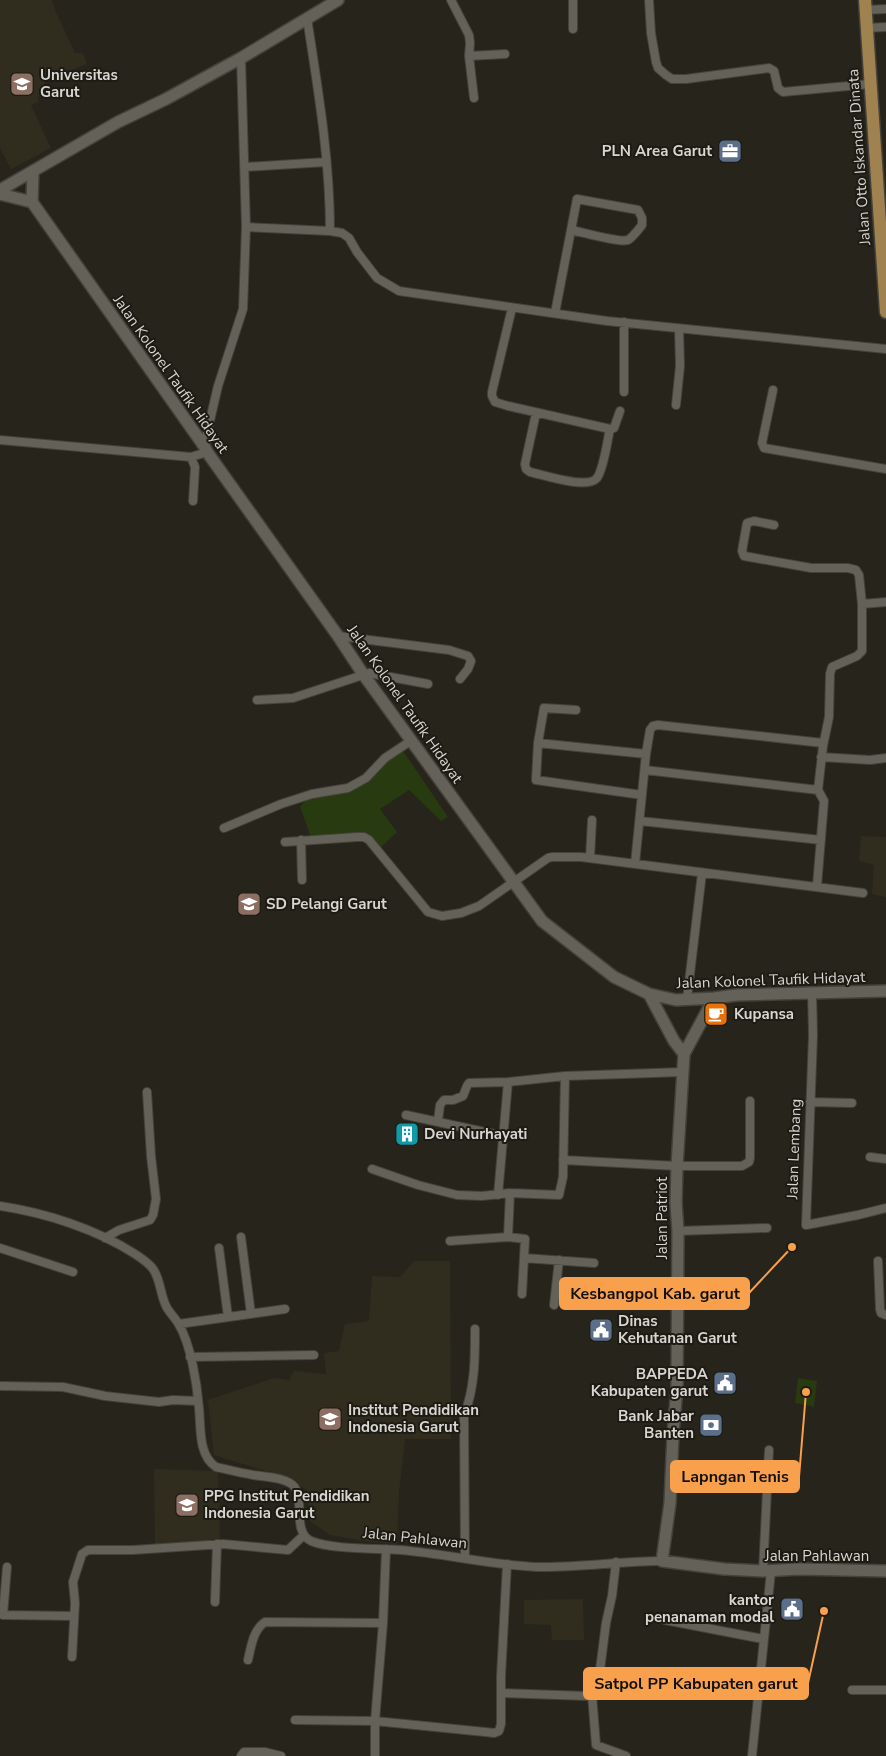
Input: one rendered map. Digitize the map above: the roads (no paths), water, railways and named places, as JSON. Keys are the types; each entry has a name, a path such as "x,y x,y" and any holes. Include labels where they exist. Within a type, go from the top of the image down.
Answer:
{"main road":[{"path":"0,190 118,122 166,99 241,58 338,0"},
{"name":"Jalan Otto Iskandar Dinata","path":"865,5 886,312"},
{"path":"0,194 32,202 33,171"},
{"name":"Jalan Kolonel Taufik Hidayat","path":"32,202 364,674 512,882 542,921 614,977 649,994 676,1000 737,995 886,991"},
{"path":"649,994 674,1041 684,1054"},
{"name":"Jalan Patriot","path":"662,1561 670,1503 677,1387 678,1231 676,1203 684,1054 714,998"},
{"name":"Jalan Pahlawan","path":"662,1561 724,1569 767,1571 800,1569 886,1571"}],"street":[{"path":"451,0 469,36 469,56 474,98"},
{"path":"573,0 573,28"},
{"path":"649,0 651,33 656,62 658,68 672,78 686,79 769,68 774,71 778,88 783,92 870,84"},
{"path":"865,5 886,10"},
{"path":"307,18 318,89 326,162 330,201 330,231"},
{"path":"866,28 886,27"},
{"path":"469,56 505,54"},
{"path":"0,440 191,457 205,449 218,386 243,309 246,227 241,58"},
{"path":"245,167 326,162"},
{"path":"555,313 571,230 578,199 638,210 642,218 642,225 625,241 616,241 571,230"},
{"path":"246,227 342,233 349,238 377,278 399,292 679,329 886,348"},
{"path":"512,308 492,396 495,402 610,429 614,428 620,411"},
{"path":"624,322 624,392"},
{"path":"676,405 680,366 679,329"},
{"path":"773,390 762,443 764,448 886,469"},
{"path":"536,412 524,464 530,472 538,474 580,483 590,482 596,478 600,471 610,429"},
{"path":"191,457 195,467 194,501"},
{"path":"774,525 754,521 747,523 742,551 744,556 812,568 848,568 856,570 859,574 862,604 862,650 860,654 832,667 830,674 829,717 823,743 818,790 824,801 817,886"},
{"path":"862,604 886,602"},
{"path":"338,636 460,653 468,656 471,661 460,679"},
{"path":"257,700 293,698 364,674 374,674 428,684"},
{"path":"576,710 544,708 538,743 536,780 642,795"},
{"path":"635,864 646,754 650,730 653,726 823,743"},
{"path":"224,828 281,804 312,794 348,788 366,778 385,758 412,740"},
{"path":"538,743 646,754"},
{"path":"821,757 870,760 886,758"},
{"path":"645,770 818,790"},
{"path":"590,858 592,820"},
{"path":"640,821 821,840"},
{"path":"285,842 366,838 428,912 442,916 461,913 479,906 512,882 552,857 590,858 863,893"},
{"path":"301,840 302,880"},
{"path":"687,999 702,873"},
{"name":"Jalan Lembang","path":"812,993 813,1035 806,1225 886,1208"},
{"path":"438,1121 441,1102 445,1099 453,1100 463,1096 469,1083 508,1082 565,1076 683,1072"},
{"path":"372,1169 418,1185 457,1195 475,1196 510,1193 559,1195 563,1177 565,1076"},
{"path":"498,1195 508,1082"},
{"path":"105,1238 118,1230 150,1220 154,1214 156,1199 147,1092"},
{"path":"563,1160 677,1166 742,1166 749,1162 750,1158 750,1101"},
{"path":"810,1102 852,1104"},
{"path":"406,1115 503,1136"},
{"path":"870,1157 886,1159"},
{"path":"508,1237 510,1193"},
{"path":"0,1206 42,1215 87,1229 123,1246 152,1267 166,1307 179,1324 188,1344 198,1400 203,1452 210,1463 216,1467 278,1479 291,1484 297,1492 301,1529 304,1535 288,1550 217,1544 142,1549 88,1550 82,1554 73,1582 72,1657"},
{"path":"678,1231 767,1228"},
{"path":"241,1237 251,1314"},
{"path":"450,1241 508,1237 525,1239 522,1294"},
{"path":"0,1248 73,1272"},
{"path":"219,1248 228,1317"},
{"path":"524,1258 594,1263"},
{"path":"554,1305 559,1260"},
{"path":"878,1261 880,1309 886,1315"},
{"path":"179,1324 285,1309"},
{"path":"465,1558 464,1416 471,1398 476,1364 475,1329"},
{"path":"190,1357 314,1355"},
{"path":"0,1386 63,1387 105,1396 158,1402 198,1400"},
{"path":"752,1756 763,1639 767,1571 769,1450"},
{"name":"Jalan Pahlawan","path":"304,1535 310,1540 326,1545 421,1552 507,1564 582,1566 616,1562 662,1561"},
{"path":"215,1602 217,1544"},
{"path":"375,1756 375,1722 383,1623 386,1549"},
{"path":"501,1693 592,1695 597,1693 616,1562"},
{"path":"295,1720 375,1722 494,1732 499,1730 507,1564"},
{"path":"7,1567 3,1612 5,1616 74,1616"},
{"path":"665,1620 763,1639"},
{"path":"248,1660 253,1639 260,1626 265,1622 383,1623"},
{"path":"852,1690 886,1690"},
{"path":"592,1695 596,1745 626,1756"},
{"path":"241,1756 244,1752 265,1752 282,1756"}],"place":[{"name":"Universitas Garut","path":"22,84"},
{"name":"PLN Area Garut","path":"730,151"},
{"name":"SD Pelangi Garut","path":"249,904"},
{"name":"Kupansa","path":"716,1014"},
{"name":"Devi Nurhayati","path":"407,1134"},
{"name":"Kesbangpol Kab. garut","path":"792,1247"},
{"name":"Dinas Kehutanan Garut","path":"601,1330"},
{"name":"BAPPEDA Kabupaten garut","path":"725,1383"},
{"name":"Lapngan Tenis","path":"806,1392"},
{"name":"Institut Pendidikan Indonesia Garut","path":"330,1419"},
{"name":"Bank Jabar Banten","path":"711,1425"},
{"name":"PPG Institut Pendidikan Indonesia Garut","path":"187,1505"},
{"name":"kantor penanaman modal","path":"792,1609"},
{"name":"Satpol PP Kabupaten garut","path":"824,1611"}]}
